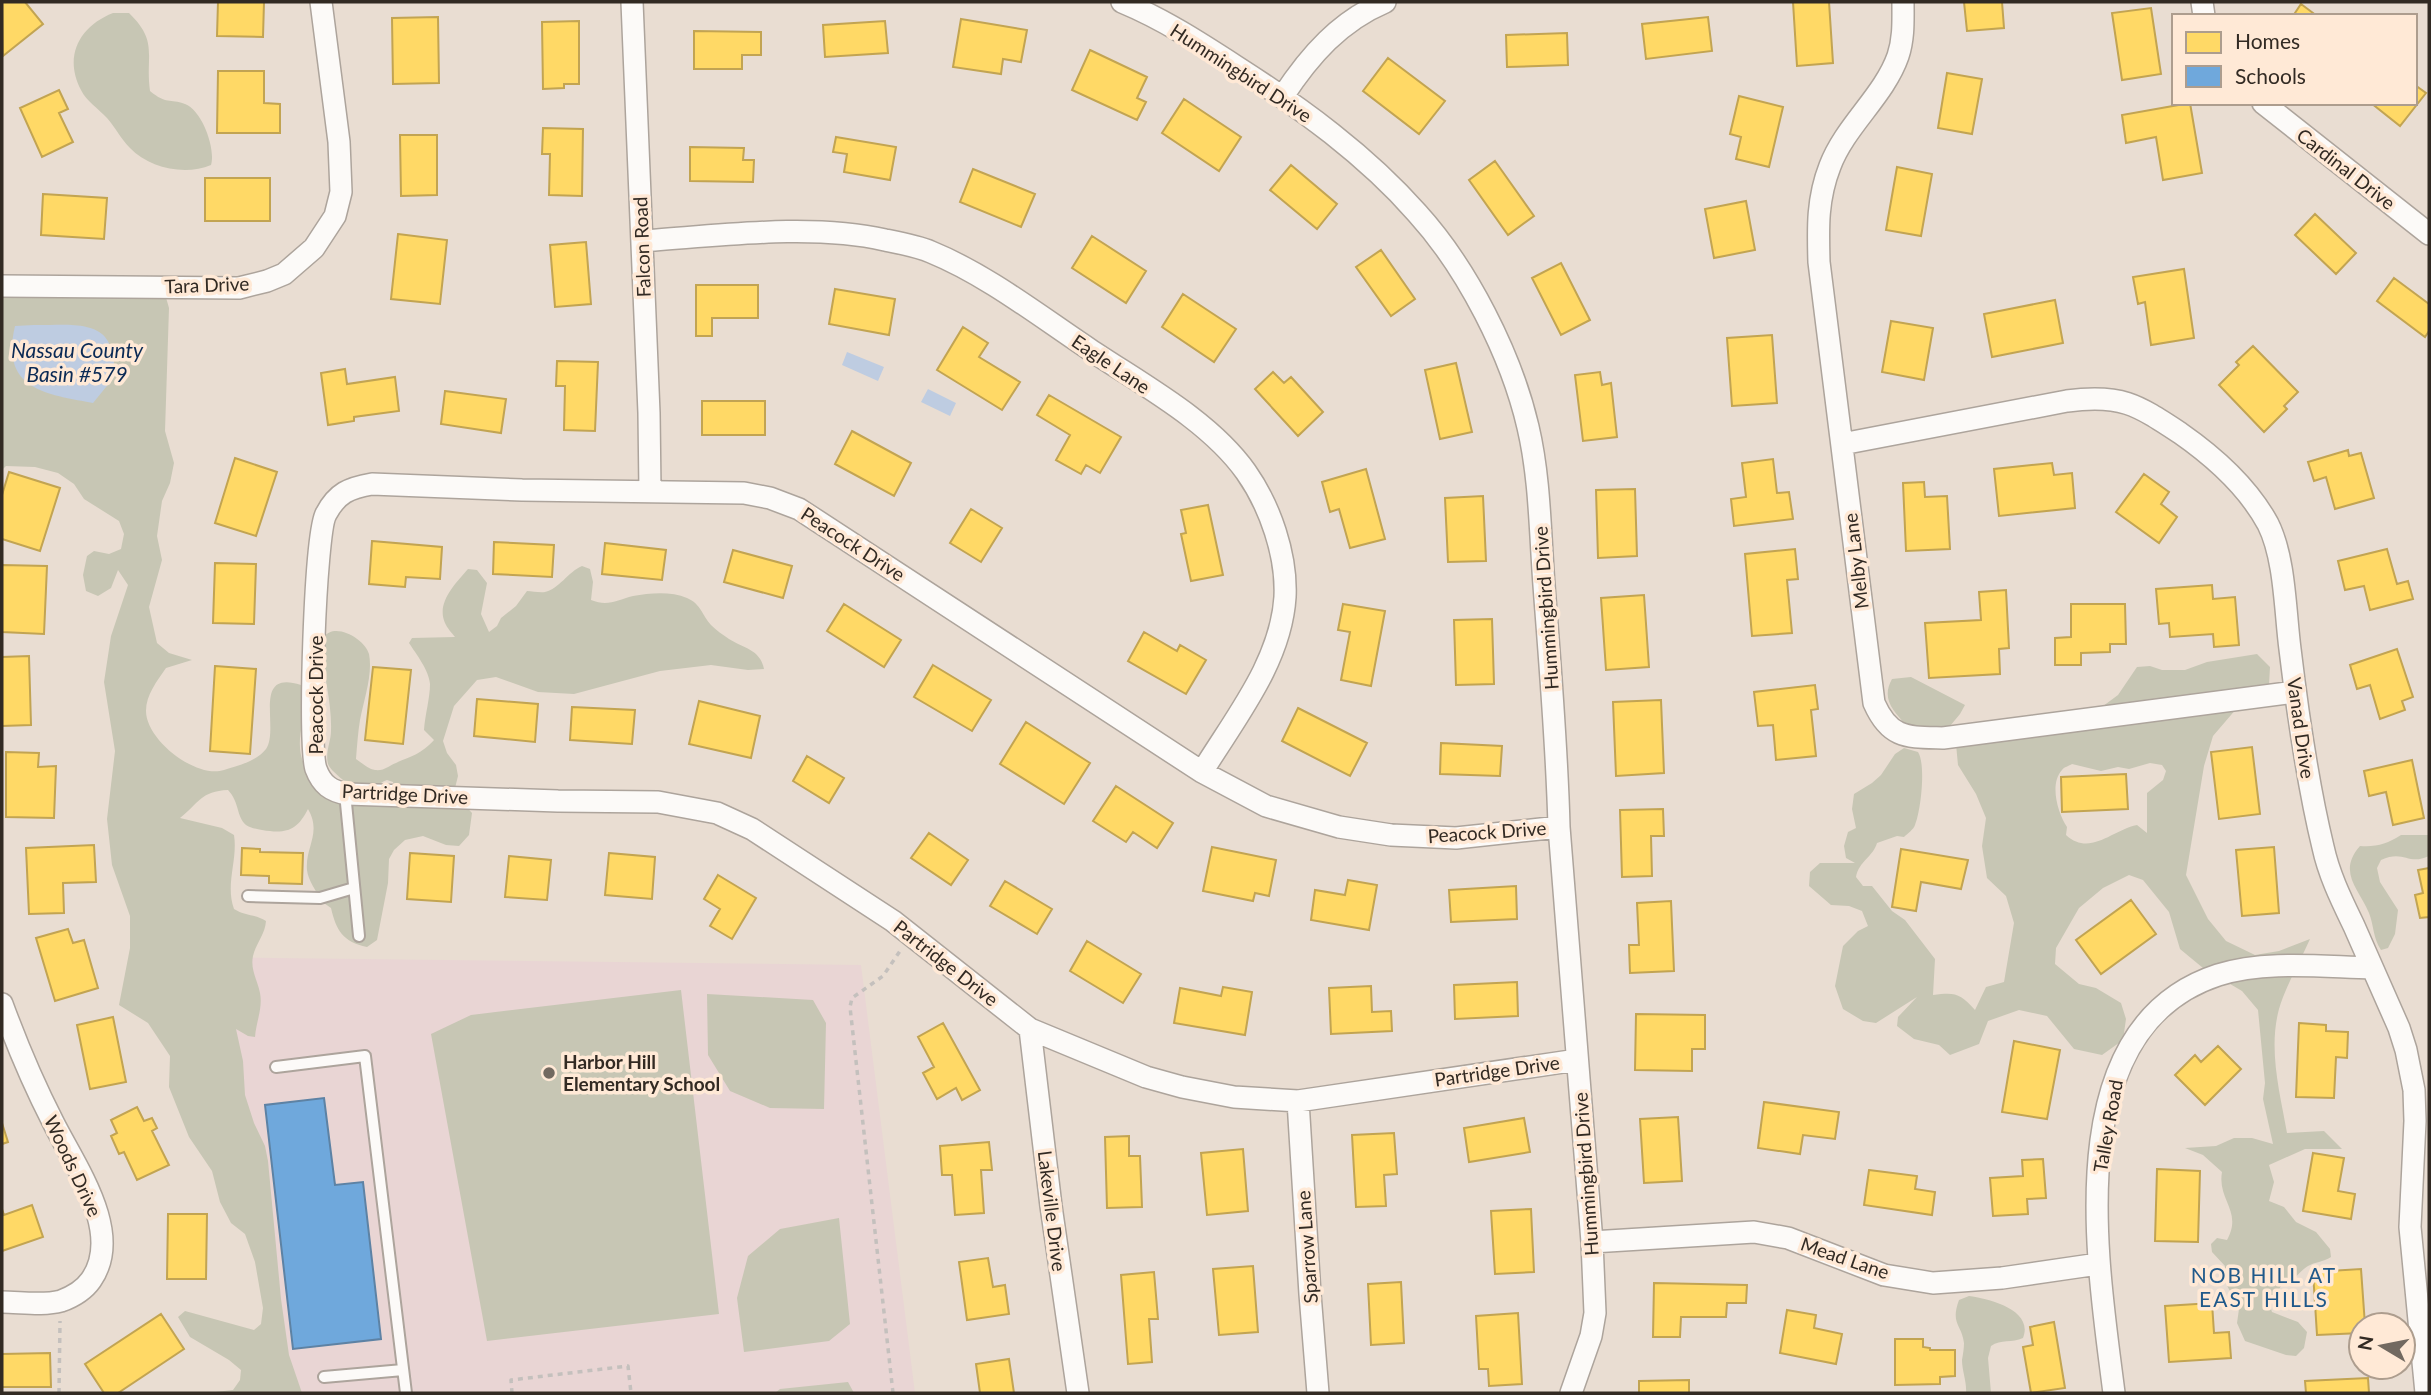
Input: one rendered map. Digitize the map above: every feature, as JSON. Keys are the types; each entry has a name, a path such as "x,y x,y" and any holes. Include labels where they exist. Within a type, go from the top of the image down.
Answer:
{"street":[{"name":"Tara Drive","path":"2,286 239,288 284,274 314,248 335,216 341,192 339,142 321,2"},
{"name":"Falcon Road","path":"632,2 650,491"},
{"name":"Hummingbird Drive","path":"1122,2 1180,31 1283,96 1368,164 1418,214 1464,276 1500,344 1527,426 1536,477 1558,761 1559,827 1592,1242 1593,1325 1571,1393"},
{"path":"1283,96 1304,63 1322,44 1362,12 1385,2"},
{"name":"Melby Lane","path":"1903,2 1898,56 1830,164 1819,197 1817,216 1819,262 1874,703 1882,721 1894,732 1909,737 1943,738 2295,692"},
{"name":"Cardinal Drive","path":"2266,105 2429,234"},
{"name":"Eagle Lane","path":"642,241 751,234 822,233 882,239 929,252 972,273 1034,312 1187,415 1222,442 1247,473 1268,512 1280,549 1285,594 1281,625 1266,668 1202,772"},
{"name":"Vanad Drive","path":"1842,444 2082,399 2124,401 2146,410 2190,440 2245,489 2268,524 2278,556 2303,753 2324,852 2399,1028 2414,1090 2410,1227 2426,1393"},
{"name":"Peacock Drive","path":"335,790 317,770 313,743 319,548 324,517 339,495 351,488 372,484 522,490 744,493 770,498 799,509 1202,772 1266,806 1339,827 1391,835 1456,838 1559,827"},
{"name":"Partridge Drive","path":"335,790 558,801 658,802 717,813 752,829 893,921 1030,1029 1146,1077 1182,1087 1234,1097 1298,1101 1577,1060"},
{"name":"Talley Road","path":"2114,1393 2098,1264 2098,1179 2101,1143 2109,1102 2121,1062 2132,1041 2148,1021 2182,993 2199,983 2230,973 2264,967 2372,968"},
{"name":"Woods Drive","path":"2,1004 25,1068 90,1196 102,1229 102,1259 98,1270 87,1286 60,1301"},
{"name":"Lakeville Drive","path":"1030,1029 1077,1393"},
{"name":"Sparrow Lane","path":"1298,1101 1318,1393"},
{"name":"Mead Lane","path":"1592,1242 1754,1232 1788,1238 1884,1275 1933,1283 2002,1278 2098,1264"},
{"path":"2,1302 60,1301"}],"lane":[{"path":"335,790 354,888 359,936"},
{"path":"247,896 320,898 354,888"},
{"path":"276,1067 365,1056 406,1393"},
{"path":"324,1377 403,1370"}],"path":[{"path":"893,1393 850,1007 852,998 883,976 901,949"},
{"path":"60,1301 60,1393"},
{"path":"512,1393 511,1380 628,1366 631,1393"}],"shaded area":[{"name":"Harbor Hill Elementary School","path":"187,957 861,965 915,1393 282,1393 258,1181"}],"green space":[{"path":"113,13 129,13 144,32 149,49 150,91 164,100 185,104 197,114 209,140 211,165 179,170 147,161 130,148 107,118 83,94 74,65 78,44 92,26"},
{"path":"2,286 163,287 169,308 165,431 174,463 170,483 162,501 157,536 162,560 149,607 157,643 169,653 192,660 166,668 150,694 146,711 154,734 174,755 187,763 213,771 235,767 257,757 266,749 269,740 272,693 276,685 286,682 301,685 304,708 301,754 313,777 322,776 340,794 356,801 377,801 389,794 394,788 393,782 384,781 365,795 339,777 328,764 331,721 321,647 324,637 335,631 349,634 362,643 369,654 369,678 360,720 356,759 378,770 416,754 434,740 424,730 429,679 422,662 409,643 412,638 455,637 445,623 443,608 448,594 468,569 477,570 487,583 481,614 489,632 516,606 527,591 550,590 582,566 590,569 593,582 591,600 608,603 633,596 660,593 687,598 692,600 717,631 755,653 764,669 748,670 711,665 660,671 574,694 538,692 496,677 477,680 454,706 443,741 447,753 456,765 458,776 455,788 436,791 461,801 472,813 469,835 459,846 446,845 423,836 405,840 394,850 389,859 388,883 377,940 367,947 352,942 342,934 335,923 331,908 321,901 309,878 307,862 313,825 308,809 300,822 290,829 278,832 256,829 243,821 228,790 206,795 180,818 222,828 234,835 231,890 234,909 266,921 252,961 261,999 255,1037 236,1029 243,1061 245,1095 265,1146 268,1161 289,1355 302,1393 207,1393 233,1390 240,1380 241,1370 190,1337 178,1317 185,1311 254,1330 261,1324 263,1308 255,1262 245,1234 231,1223 220,1202 212,1171 189,1137 169,1087 170,1056 148,1023 119,1005 130,948 130,916 112,865 107,819 115,751 104,682 111,636 128,585 118,570 111,588 98,596 86,591 83,575 87,556 94,551 109,554 121,549 124,534 119,521 84,499 74,484 58,473 35,467 6,466 2,470"},
{"path":"2257,654 2270,667 2269,685 2237,708 2213,736 2204,766 2186,875 2208,919 2226,941 2255,955 2279,951 2310,939 2279,1009 2275,1040 2278,1087 2287,1133 2324,1131 2342,1149 2305,1149 2269,1165 2274,1182 2269,1201 2284,1207 2296,1222 2316,1232 2330,1249 2331,1257 2308,1266 2295,1278 2284,1282 2269,1303 2272,1312 2298,1322 2307,1332 2304,1348 2296,1356 2245,1341 2237,1323 2240,1302 2227,1286 2225,1266 2212,1252 2211,1244 2217,1238 2227,1240 2231,1230 2231,1213 2221,1182 2222,1172 2203,1155 2185,1148 2216,1146 2234,1138 2252,1138 2273,1144 2263,1099 2265,1083 2258,1010 2242,991 2203,968 2180,949 2169,912 2143,880 2129,875 2103,888 2079,908 2056,948 2055,964 2079,984 2096,988 2121,1003 2126,1019 2123,1040 2102,1055 2074,1049 2047,1016 2019,1010 1988,1021 1979,1044 1950,1055 1939,1045 1914,1039 1897,1026 1898,1017 1917,997 1876,1023 1863,1021 1843,1009 1835,986 1843,946 1858,931 1868,926 1862,911 1849,906 1831,905 1809,886 1810,872 1820,863 1855,863 1846,858 1844,846 1848,832 1856,828 1852,809 1854,794 1881,775 1895,754 1904,748 1918,752 1922,766 1922,788 1914,827 1904,837 1897,836 1877,843 1856,877 1863,886 1872,886 1892,911 1905,920 1935,959 1933,995 1957,995 1975,1010 1986,987 2004,982 2014,923 2006,896 1987,878 1982,846 1986,818 1976,794 1958,765 1956,744 1978,722 1999,721 2068,732 2118,695 2137,667 2185,670 2207,662","holes":["2150,763 2162,765 2166,771 2163,780 2147,793 2147,833 2137,825 2092,843 2075,841 2066,835 2067,827 2058,807 2055,791 2058,776 2064,768 2072,764 2101,771 2118,767 2129,769"]},
{"path":"1911,677 1965,705 1945,732 1906,725 1893,709 1888,698 1892,679"},
{"path":"2401,835 2429,835 2429,856 2416,859 2395,856 2381,860 2377,868 2380,882 2398,910 2395,934 2388,948 2381,950 2369,913 2352,880 2350,864 2360,846 2382,844"},
{"path":"681,990 719,1314 487,1341 431,1034 471,1015"},
{"path":"707,994 813,1000 826,1023 824,1109 770,1108 730,1091 708,1055"},
{"path":"839,1218 850,1324 829,1341 744,1352 737,1298 748,1256 780,1229"},
{"path":"1969,1296 2008,1308 2022,1320 2025,1328 2023,1338 1991,1346 1988,1358 1991,1393 1966,1393 1962,1360 1964,1343 1956,1314 1959,1300"},
{"path":"848,1382 854,1393 775,1393 780,1389"}],"water":[{"name":"Nassau County Basin #579","path":"15,326 82,326 99,332 108,341 112,351 115,376 93,403 44,392 21,376 14,364 12,347"},
{"path":"847,352 884,367 878,381 842,365"},
{"path":"928,389 956,403 950,416 921,402"}],"building: Homes":[{"path":"2,2 25,2 43,24 3,56"},
{"path":"218,2 264,2 263,37 217,36"},
{"path":"1793,2 1829,2 1833,63 1797,66"},
{"path":"1964,2 2002,2 2004,28 1967,31"},
{"path":"2301,4 2314,14 2294,14"},
{"path":"2151,8 2161,74 2122,80 2112,13"},
{"path":"438,17 439,83 393,84 392,18"},
{"path":"1708,17 1712,51 1646,59 1642,24"},
{"path":"961,19 1027,30 1021,62 1003,59 1001,74 953,67"},
{"path":"579,21 579,84 543,89 542,22"},
{"path":"885,21 888,53 825,57 823,25"},
{"path":"694,31 761,32 761,55 742,55 742,69 694,69"},
{"path":"1567,33 1568,65 1507,67 1506,35"},
{"path":"1090,50 1147,77 1137,98 1146,102 1137,120 1072,90"},
{"path":"1388,58 1445,101 1419,134 1363,91"},
{"path":"218,71 264,71 264,103 280,104 280,133 217,133"},
{"path":"1947,73 1982,79 1972,134 1938,128"},
{"path":"2417,86 2426,93 2417,104"},
{"path":"59,90 68,109 59,113 73,142 42,157 20,108"},
{"path":"1739,96 1783,107 1769,167 1736,159 1741,137 1730,134"},
{"path":"1184,99 1241,137 1219,171 1162,133"},
{"path":"2190,105 2202,173 2163,180 2156,137 2126,143 2122,115"},
{"path":"2374,105 2417,105 2400,126"},
{"path":"543,128 583,129 582,196 549,195 550,154 542,154"},
{"path":"400,135 437,135 437,195 401,196"},
{"path":"836,137 896,147 890,180 844,172 847,154 833,152"},
{"path":"690,147 744,148 743,160 754,160 753,182 690,181"},
{"path":"1495,161 1534,216 1508,235 1469,180"},
{"path":"1291,165 1337,204 1317,229 1270,190"},
{"path":"1897,167 1932,174 1921,236 1886,230"},
{"path":"973,169 1035,194 1021,227 960,202"},
{"path":"205,178 270,178 270,221 205,221"},
{"path":"43,194 107,198 104,239 41,235"},
{"path":"1746,201 1755,250 1714,258 1705,209"},
{"path":"2315,214 2356,253 2336,274 2295,235"},
{"path":"398,234 447,240 440,304 391,299"},
{"path":"1092,236 1146,271 1126,303 1072,268"},
{"path":"586,242 591,304 555,307 550,245"},
{"path":"1381,250 1415,299 1391,316 1356,267"},
{"path":"1561,263 1590,320 1561,335 1532,278"},
{"path":"2184,269 2194,338 2151,345 2145,302 2138,304 2133,277"},
{"path":"2394,278 2429,304 2429,331 2425,337 2377,301"},
{"path":"696,285 758,285 758,318 712,318 712,336 696,336"},
{"path":"835,289 895,299 889,335 829,324"},
{"path":"1183,294 1236,329 1214,362 1162,327"},
{"path":"2055,300 2063,343 1992,357 1984,314"},
{"path":"1891,321 1933,328 1924,380 1882,372"},
{"path":"963,327 988,343 979,357 1020,382 1002,410 937,370"},
{"path":"1772,335 1777,403 1732,406 1727,338"},
{"path":"2253,346 2298,392 2284,406 2287,409 2264,432 2219,385 2239,365 2236,362"},
{"path":"557,361 598,362 595,431 564,430 565,386 556,386"},
{"path":"1456,363 1472,432 1440,439 1425,370"},
{"path":"345,369 347,384 395,377 399,411 354,417 354,421 328,425 321,373"},
{"path":"1273,372 1284,383 1291,377 1323,412 1298,436 1255,389"},
{"path":"1600,372 1602,385 1611,383 1617,437 1583,441 1575,375"},
{"path":"445,391 506,399 501,433 441,424"},
{"path":"1049,395 1121,437 1100,473 1086,465 1081,474 1056,460 1070,435 1037,415"},
{"path":"702,401 765,401 765,435 702,435"},
{"path":"852,431 911,463 894,496 835,464"},
{"path":"2348,450 2349,456 2361,453 2374,498 2335,509 2326,477 2314,481 2308,462"},
{"path":"235,458 277,472 256,536 215,523"},
{"path":"1773,459 1777,493 1789,492 1793,519 1734,526 1731,499 1746,497 1742,463"},
{"path":"2052,463 2054,475 2072,473 2075,508 1999,516 1994,469"},
{"path":"1366,469 1385,539 1350,548 1339,509 1330,512 1322,482"},
{"path":"9,472 60,488 40,551 2,539 2,495"},
{"path":"2144,474 2169,492 2161,504 2177,517 2159,543 2116,512"},
{"path":"1924,482 1925,497 1947,496 1950,549 1906,551 1903,483"},
{"path":"1635,489 1637,556 1598,558 1596,490"},
{"path":"1483,496 1486,561 1448,562 1445,498"},
{"path":"1208,505 1223,575 1191,581 1181,534 1186,533 1181,510"},
{"path":"971,509 1002,528 981,562 950,543"},
{"path":"372,541 442,547 440,579 406,577 405,587 369,584"},
{"path":"494,542 554,545 552,577 493,574"},
{"path":"605,543 666,550 662,580 602,574"},
{"path":"1795,549 1798,579 1787,580 1792,633 1752,636 1745,554"},
{"path":"2387,549 2397,584 2408,581 2413,599 2370,610 2364,586 2345,590 2338,561"},
{"path":"733,550 792,566 783,598 724,582"},
{"path":"215,563 256,564 254,624 213,623"},
{"path":"2,565 47,566 44,634 2,632"},
{"path":"2212,585 2213,599 2235,597 2239,645 2214,647 2213,634 2170,637 2169,623 2159,624 2156,589"},
{"path":"2006,590 2009,648 1999,649 2000,674 1929,678 1925,623 1981,620 1979,592"},
{"path":"1644,595 1649,667 1606,670 1601,598"},
{"path":"844,604 901,640 884,667 827,631"},
{"path":"1343,604 1385,611 1371,686 1341,680 1350,632 1338,630"},
{"path":"2071,604 2125,604 2126,644 2110,644 2110,652 2081,653 2081,665 2055,665 2055,638 2071,637"},
{"path":"1492,619 1494,684 1456,685 1454,620"},
{"path":"1144,632 1177,651 1180,645 1206,660 1186,694 1128,661"},
{"path":"2397,649 2413,697 2402,701 2405,710 2380,719 2370,685 2357,689 2350,665"},
{"path":"29,656 31,725 2,726 2,657"},
{"path":"933,665 991,700 972,731 914,697"},
{"path":"215,666 256,669 250,754 210,751"},
{"path":"373,667 411,670 403,744 365,740"},
{"path":"1815,685 1818,709 1811,710 1816,756 1776,760 1773,725 1758,726 1754,692"},
{"path":"477,699 538,704 535,742 474,736"},
{"path":"1661,700 1664,773 1616,776 1613,702"},
{"path":"699,701 760,716 751,758 689,744"},
{"path":"572,707 635,710 632,744 570,740"},
{"path":"1298,708 1367,743 1350,776 1282,741"},
{"path":"1026,722 1090,763 1064,804 1000,764"},
{"path":"1441,743 1502,746 1500,776 1440,774"},
{"path":"2252,747 2260,814 2219,819 2211,752"},
{"path":"6,752 39,753 38,767 56,766 54,818 6,817"},
{"path":"807,756 844,778 829,803 793,781"},
{"path":"2412,760 2424,818 2393,825 2386,792 2369,796 2364,771"},
{"path":"2126,774 2128,809 2062,812 2061,777"},
{"path":"1116,786 1173,823 1157,848 1133,832 1126,842 1093,821"},
{"path":"1663,809 1664,836 1651,836 1652,876 1622,877 1620,810"},
{"path":"929,833 968,860 951,885 911,858"},
{"path":"94,845 96,882 63,883 64,913 29,914 26,848"},
{"path":"1212,847 1276,860 1269,896 1255,893 1253,901 1203,891"},
{"path":"2274,847 2279,913 2242,916 2236,850"},
{"path":"242,848 260,849 260,852 303,853 302,884 269,883 269,876 241,875"},
{"path":"1901,849 1968,860 1961,889 1921,882 1916,911 1892,907"},
{"path":"410,853 454,856 451,902 407,899"},
{"path":"609,853 655,857 652,899 605,895"},
{"path":"509,856 551,860 547,900 505,897"},
{"path":"2429,868 2429,917 2420,918 2415,895 2423,893 2418,870"},
{"path":"718,875 756,898 732,939 710,926 720,909 704,899"},
{"path":"1348,880 1377,885 1369,930 1311,920 1315,890 1345,895"},
{"path":"1005,881 1052,909 1037,934 990,906"},
{"path":"1516,886 1517,919 1451,922 1449,890"},
{"path":"2131,900 2156,934 2101,974 2076,940"},
{"path":"1671,901 1674,971 1630,973 1629,945 1639,945 1637,903"},
{"path":"68,929 73,943 84,940 98,988 55,1001 36,938"},
{"path":"1087,941 1141,974 1123,1003 1070,971"},
{"path":"1517,982 1518,1016 1455,1019 1454,985"},
{"path":"1371,986 1372,1012 1391,1011 1392,1031 1331,1034 1329,988"},
{"path":"1223,987 1252,992 1245,1035 1174,1023 1180,988 1221,996"},
{"path":"1636,1014 1705,1015 1705,1049 1692,1049 1692,1071 1635,1070"},
{"path":"113,1017 126,1082 90,1089 77,1025"},
{"path":"943,1023 980,1090 962,1100 956,1088 937,1099 923,1073 934,1067 918,1037"},
{"path":"2299,1023 2326,1025 2326,1031 2348,1032 2347,1058 2336,1057 2334,1098 2296,1097"},
{"path":"2014,1041 2060,1050 2047,1119 2002,1112"},
{"path":"2218,1046 2241,1069 2205,1105 2175,1075 2195,1055 2201,1062"},
{"path":"1764,1102 1839,1112 1835,1139 1803,1135 1800,1154 1758,1148"},
{"path":"137,1107 144,1121 152,1118 157,1128 152,1131 169,1165 137,1180 124,1152 119,1154 111,1136 117,1133 111,1120"},
{"path":"1678,1117 1682,1181 1644,1183 1640,1119"},
{"path":"1524,1118 1530,1152 1469,1162 1464,1128"},
{"path":"2,1123 8,1142 2,1144"},
{"path":"1394,1133 1397,1174 1384,1175 1386,1206 1356,1207 1352,1135"},
{"path":"1129,1136 1129,1156 1140,1156 1142,1207 1107,1208 1105,1137"},
{"path":"989,1142 992,1170 981,1170 984,1213 955,1215 952,1175 942,1175 940,1146"},
{"path":"1243,1149 1248,1211 1207,1215 1201,1153"},
{"path":"2313,1153 2344,1158 2338,1191 2355,1194 2351,1219 2303,1211"},
{"path":"2043,1159 2046,1198 2027,1199 2028,1214 1993,1216 1990,1178 2023,1176 2022,1160"},
{"path":"2157,1169 2200,1171 2198,1242 2155,1241"},
{"path":"1869,1170 1917,1176 1915,1189 1935,1192 1932,1215 1864,1205"},
{"path":"32,1205 43,1237 2,1251 2,1209 4,1215"},
{"path":"1531,1209 1534,1272 1495,1274 1491,1211"},
{"path":"168,1214 207,1214 206,1279 167,1279"},
{"path":"988,1258 993,1287 1005,1285 1009,1314 967,1320 959,1262"},
{"path":"1253,1266 1258,1332 1219,1335 1213,1269"},
{"path":"2361,1269 2364,1311 2347,1311 2347,1334 2317,1335 2313,1272"},
{"path":"1154,1272 1158,1319 1149,1319 1152,1362 1128,1364 1121,1275"},
{"path":"1401,1282 1404,1343 1371,1345 1368,1284"},
{"path":"1654,1283 1747,1285 1746,1303 1727,1303 1726,1317 1681,1317 1680,1337 1653,1337"},
{"path":"2212,1303 2214,1333 2229,1332 2231,1358 2169,1362 2165,1306"},
{"path":"1787,1310 1816,1315 1814,1328 1842,1334 1836,1364 1780,1353"},
{"path":"1518,1313 1522,1384 1489,1386 1488,1369 1479,1369 1476,1316"},
{"path":"161,1314 184,1349 118,1393 104,1393 85,1364"},
{"path":"2054,1322 2065,1388 2031,1393 2023,1347 2033,1345 2030,1327"},
{"path":"1895,1339 1923,1339 1923,1347 1930,1350 1955,1350 1955,1376 1940,1377 1940,1384 1895,1385"},
{"path":"50,1353 51,1387 2,1387 2,1354"},
{"path":"1009,1359 1014,1393 980,1393 976,1364"},
{"path":"1689,1380 1689,1393 1639,1393 1639,1381"},
{"path":"2305,1381 2368,1381 2369,1393 2306,1393"}],"building: Schools":[{"path":"324,1098 335,1185 363,1182 381,1339 293,1349 265,1105"}],"place":[{"name":"Harbor Hill Elementary School","path":"549,1073"}],"district":[{"name":"NOB HILL AT EAST HILLS","path":"2264,1288"}]}
